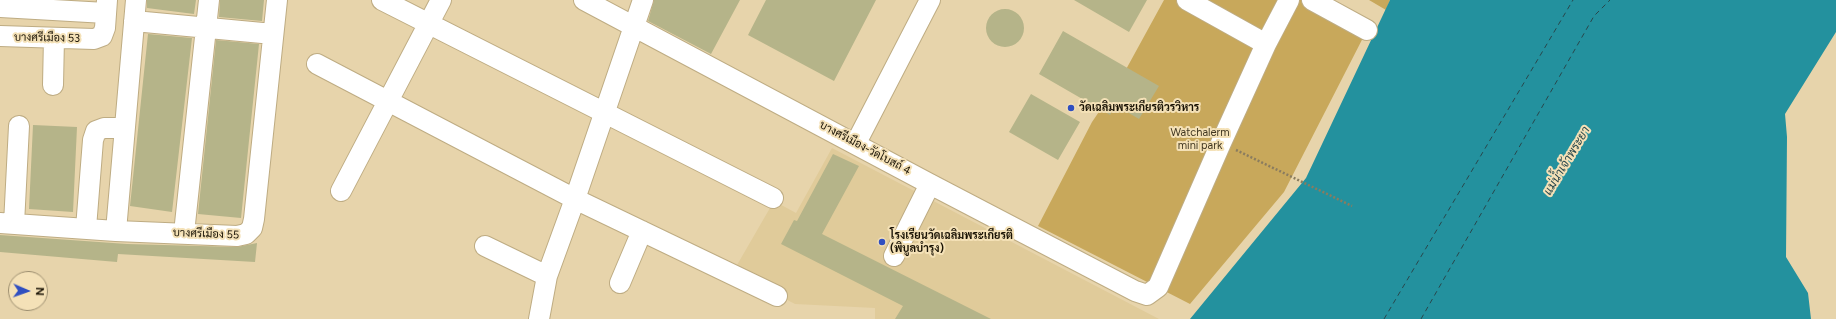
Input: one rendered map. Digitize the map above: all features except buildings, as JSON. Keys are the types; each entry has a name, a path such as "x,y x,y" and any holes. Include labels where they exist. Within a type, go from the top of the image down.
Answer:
{"street":[{"path":"116,231 136,0"},
{"path":"184,233 209,0"},
{"name":"บางศรีเมือง 55","path":"7,224 116,231 237,236 246,234 252,228 277,0"},
{"path":"382,0 773,198"},
{"path":"341,191 441,0"},
{"name":"บางศรีเมือง-วัดโบสถ์ 4","path":"584,0 856,143 930,184 1135,291 1147,295 1158,287 1221,143"},
{"path":"539,319 547,276 643,0"},
{"path":"856,143 930,0"},
{"path":"1187,0 1266,44"},
{"path":"1221,143 1266,44 1289,0"},
{"path":"1312,0 1367,30"},
{"path":"0,7 106,6"},
{"name":"บางศรีเมือง 53","path":"1,42 54,38 94,39 102,36 105,28 106,6"},
{"path":"134,21 273,34"},
{"path":"53,85 54,38"},
{"path":"317,64 575,199 777,296"},
{"path":"7,224 19,126"},
{"path":"86,228 93,140 96,131 104,128 124,128"},
{"path":"894,256 930,184"},
{"path":"620,283 642,231"},
{"path":"485,246 547,276"}],"path":[{"path":"1221,143 1352,206"}],"shaded area":[{"name":"โรงเรียนวัดเฉลิมพระเกียรติ (พิบูลบำรุง)","path":"832,148 1159,319 875,319 875,308 795,304 733,272 774,201 796,213"}],"green space":[{"name":"Watchalerm mini park","path":"1164,0 1312,0 1367,30 1284,192 1190,304 1038,226 1092,122 1118,84"},
{"path":"1369,0 1390,0 1386,10"}],"water":[{"name":"แม่น้ำเจ้าพระยา","path":"1390,0 1836,0 1836,32 1785,114 1787,137 1786,257 1808,293 1811,319 1190,319 1306,178"}],"ferry route":[{"path":"1384,319 1573,0"},
{"path":"1421,319 1594,16 1610,0"}],"place":[{"name":"วัดเฉลิมพระเกียรติวรวิหาร","path":"1071,108"},
{"name":"โรงเรียนวัดเฉลิมพระเกียรติ (พิบูลบำรุง)","path":"882,242"}]}
